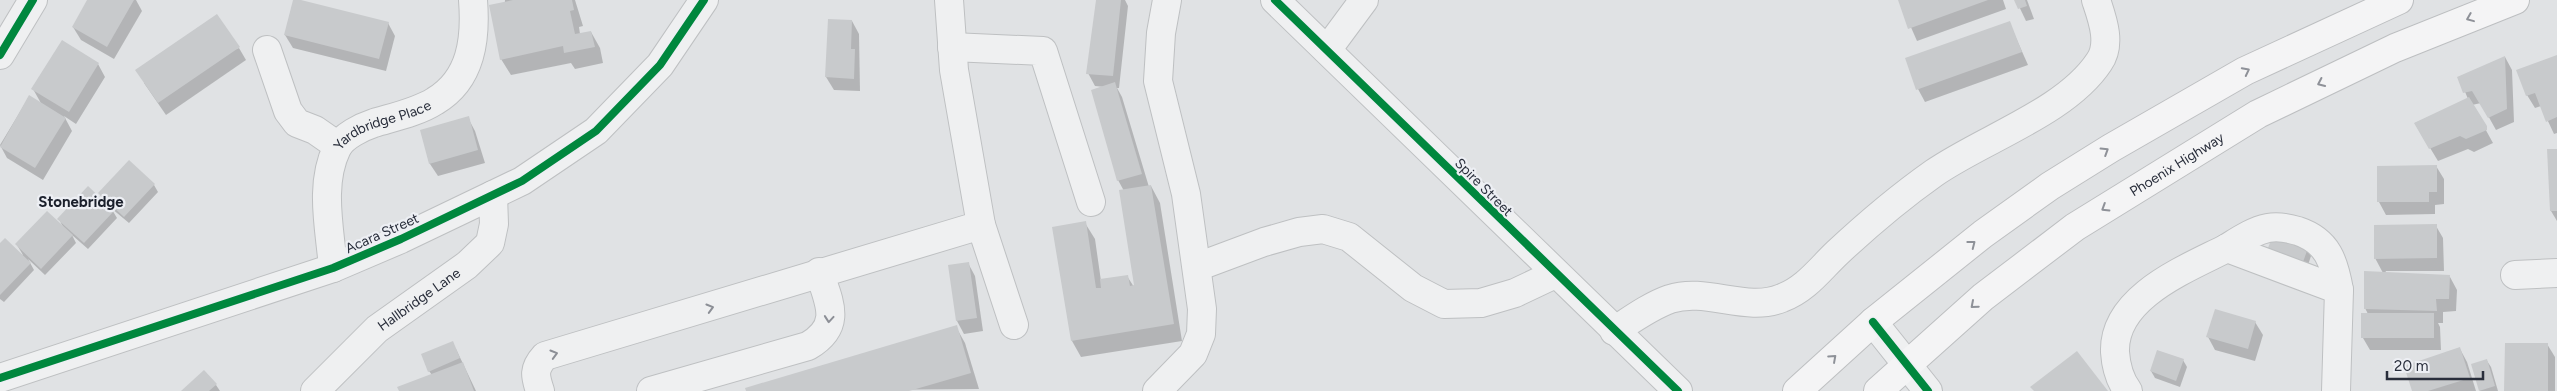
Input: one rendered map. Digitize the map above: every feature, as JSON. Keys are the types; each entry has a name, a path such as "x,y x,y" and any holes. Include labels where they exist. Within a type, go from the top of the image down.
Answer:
{"main road":[{"path":"1797,391 1873,322 1983,234 2050,186 2111,148 2245,71 2399,0"},
{"name":"Phoenix Highway","path":"1878,391 1906,363 1983,297 2075,227 2258,114 2395,48 2515,0"}],"street":[{"path":"0,55 33,0"},
{"name":"Yardbridge Place","path":"333,268 326,189 329,168 338,146 360,128 435,101 458,80 470,56 475,28 473,0"},
{"name":"Acara Street","path":"0,378 333,268 522,181 596,131 660,65 704,0"},
{"path":"950,0 954,70 981,226 1014,325"},
{"path":"1158,391 1193,354 1201,334 1202,310 1186,194 1158,81 1161,33 1167,0"},
{"name":"Spire Street","path":"1275,0 1555,274 1678,391"},
{"path":"1327,50 1364,0"},
{"path":"1614,331 1671,299 1700,297 1766,303 1797,291 1857,236 1935,173 2062,98 2089,76 2101,59 2106,30 2096,0"},
{"path":"952,47 1043,51 1091,202"},
{"path":"267,50 288,111 297,123 316,130 338,146"},
{"name":"Hallbridge Lane","path":"315,391 377,329 467,265 490,243 494,224 493,195"},
{"path":"540,391 534,375 538,363 545,356 752,295 819,272 981,226"},
{"path":"2128,391 2122,382 2116,366 2115,348 2117,329 2135,303 2167,280 2249,235 2268,228 2284,226 2318,240 2328,253 2335,268 2340,290 2336,391"},
{"path":"1197,267 1264,242 1299,232 1323,229 1349,237 1377,257 1413,288 1444,304 1481,303 1514,293 1555,274"},
{"path":"2226,248 2340,290"},
{"path":"651,391 808,346 818,340 826,333 831,317 828,297 819,272"},
{"path":"2515,275 2557,273"},
{"path":"1873,322 1928,391"}],"building":[{"path":"87,0 134,0 107,47 72,27"},
{"path":"293,0 301,0 389,22 379,59 284,35"},
{"path":"513,0 572,0 574,10 570,11 575,34 591,31 595,47 564,53 563,46 500,60 489,5"},
{"path":"1096,0 1121,0 1113,76 1086,74"},
{"path":"1898,0 1988,0 1908,29"},
{"path":"2014,0 2025,0 2027,6 2018,9"},
{"path":"217,14 240,47 158,103 135,70"},
{"path":"828,19 852,20 851,49 855,49 854,79 825,77"},
{"path":"2010,21 2022,52 1916,90 1905,58"},
{"path":"62,40 99,63 69,112 31,89"},
{"path":"2557,55 2557,117 2546,122 2535,93 2526,96 2516,70"},
{"path":"2505,56 2507,109 2488,118 2472,91 2463,93 2457,77"},
{"path":"1115,82 1142,174 1117,181 1091,90"},
{"path":"29,95 66,118 35,168 0,147"},
{"path":"2469,97 2487,126 2487,130 2466,139 2460,136 2429,149 2414,123"},
{"path":"469,116 478,150 429,164 420,130"},
{"path":"2547,149 2557,149 2557,211 2550,211"},
{"path":"129,160 155,184 124,217 98,193"},
{"path":"2437,165 2437,192 2429,192 2429,202 2377,202 2377,166"},
{"path":"1151,185 1174,324 1071,341 1052,227 1086,221 1096,288 1101,288 1100,279 1128,275 1130,286 1134,285 1119,190"},
{"path":"88,186 114,211 84,243 57,219"},
{"path":"47,211 73,235 41,269 15,244"},
{"path":"2437,224 2437,258 2374,259 2374,225"},
{"path":"2273,235 2308,248 2303,262 2268,248"},
{"path":"5,238 31,263 0,295 0,243"},
{"path":"969,262 977,318 956,321 948,265"},
{"path":"2364,271 2450,275 2449,299 2436,299 2437,311 2364,309"},
{"path":"2215,309 2256,321 2248,349 2206,337"},
{"path":"2361,313 2434,313 2434,338 2361,338"},
{"path":"957,325 971,373 909,391 746,391 745,388"},
{"path":"453,341 460,358 428,372 421,354"},
{"path":"2505,343 2548,343 2548,391 2504,391"},
{"path":"2460,347 2470,378 2428,391 2412,391 2404,366"},
{"path":"2157,350 2184,359 2176,381 2150,371"},
{"path":"2077,351 2108,391 2034,391 2030,387"},
{"path":"2487,359 2495,386 2479,391 2471,364"},
{"path":"463,362 474,391 399,391 397,387"},
{"path":"204,370 217,384 209,391 181,391"}],"cycle path":[{"path":"0,55 33,0"},
{"path":"0,378 333,268 401,239 522,181 596,131 660,65 704,0"},
{"path":"1275,0 1678,391"},
{"path":"1873,322 1928,391"}],"district":[{"name":"Stonebridge","path":"81,202"}]}
